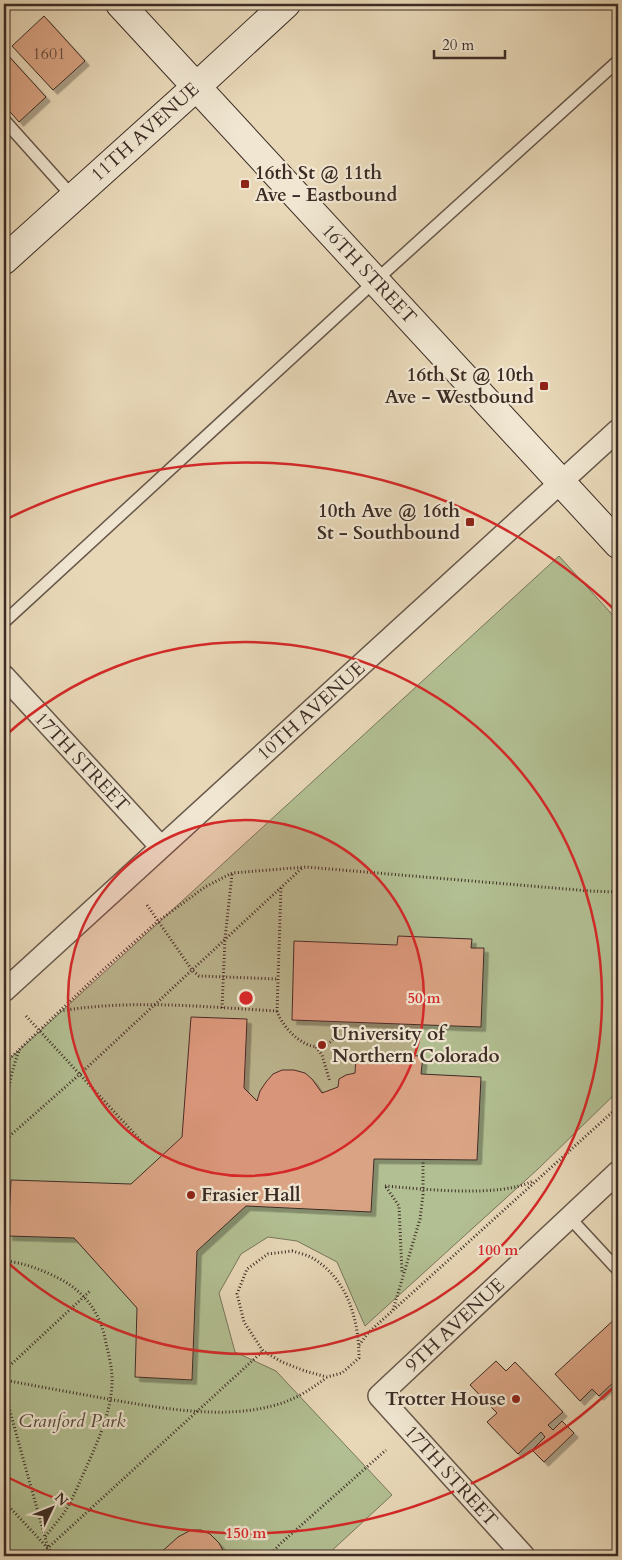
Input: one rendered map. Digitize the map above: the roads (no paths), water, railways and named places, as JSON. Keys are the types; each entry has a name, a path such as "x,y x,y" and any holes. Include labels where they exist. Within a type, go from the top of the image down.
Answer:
{"main road":[{"name":"16TH STREET","path":"120,4 618,544"},
{"name":"11TH AVENUE","path":"4,260 285,4"}],"street":[{"name":"10TH AVENUE","path":"4,991 618,430"},
{"name":"17TH STREET","path":"4,676 160,848"},
{"name":"9TH AVENUE","path":"379,1396 618,1172"},
{"name":"17TH STREET","path":"379,1396 524,1556"}],"lane":[{"path":"4,622 618,61"},
{"path":"4,120 73,197"},
{"path":"569,1217 618,1270"}],"place":[{"name":"16th St @ 11th Ave - Eastbound","path":"245,184"},
{"name":"16th St @ 10th Ave - Westbound","path":"544,386"},
{"name":"10th Ave @ 16th St - Southbound","path":"470,522"},
{"name":"University of Northern Colorado","path":"322,1045"},
{"name":"Frasier Hall","path":"191,1195"},
{"name":"Trotter House","path":"516,1399"}],"park label":[{"name":"Cranford Park","path":"72,1421"}]}
